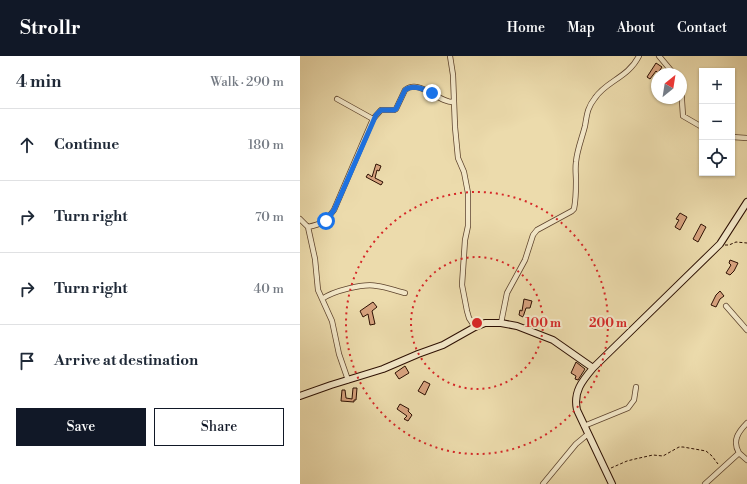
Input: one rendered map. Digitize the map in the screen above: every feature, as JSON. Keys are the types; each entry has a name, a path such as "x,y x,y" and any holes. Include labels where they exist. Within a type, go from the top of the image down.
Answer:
{"street":[{"path":"450,56 458,158 464,172 468,193 468,226 465,240 462,285 469,318 475,327"},
{"path":"501,323 507,293 526,260 532,234 572,211 574,208 576,161 586,116 591,103 599,93 624,75 636,63 639,56"},
{"path":"659,56 669,68"},
{"path":"308,227 326,221 334,210 373,119 381,110 396,109 405,90 413,87 426,90 446,101 454,102"},
{"path":"337,99 373,119"},
{"path":"682,104 683,116 699,125"},
{"path":"735,138 747,138"},
{"path":"612,484 577,410 575,401 578,389 593,368 720,244 747,202"},
{"path":"300,219 308,227 315,259 318,290 332,321 339,354 348,380"},
{"path":"322,299 329,294 376,285 405,293"},
{"path":"726,306 747,330"},
{"path":"300,396 383,369 443,345 475,327 486,323 501,323 517,326 552,340 593,368"},
{"path":"584,426 628,408 634,400 636,387"},
{"path":"747,422 736,439 736,448 747,460"},
{"path":"543,484 576,444 588,434"},
{"path":"705,484 739,453"}],"path":[{"path":"720,244 728,245 736,242 747,243"},
{"path":"606,472 611,467 627,461 653,455 664,456 679,447 706,451 722,469"}],"building":[{"path":"656,63 662,67 661,68 653,68"},
{"path":"651,71 651,78 650,79 647,77"},
{"path":"376,164 381,166 379,171 377,170 375,178 383,182 381,185 366,177 368,174 372,177"},
{"path":"680,213 687,217 680,230 675,227 679,220 676,219"},
{"path":"701,224 706,227 698,242 693,239"},
{"path":"730,260 738,263 730,275 726,273 731,265 729,263"},
{"path":"720,291 724,296 720,299 716,307 711,305 716,295"},
{"path":"524,299 532,301 530,308 526,308 523,317 519,315 520,310 522,311"},
{"path":"373,302 377,307 372,311 375,324 370,325 368,314 363,317 360,311"},
{"path":"576,362 585,369 578,380 575,379 576,376 571,373"},
{"path":"405,366 409,373 399,379 395,373"},
{"path":"424,381 430,384 425,395 418,391"},
{"path":"353,388 357,388 356,400 354,400 354,402 341,401 342,390 345,390 346,398 352,399"},
{"path":"400,404 409,409 408,411 412,415 408,421 404,419 407,416 397,409"}],"route":[{"path":"326,221 334,210 373,119 379,111 396,109 405,90 408,88 420,88 432,93"}]}
